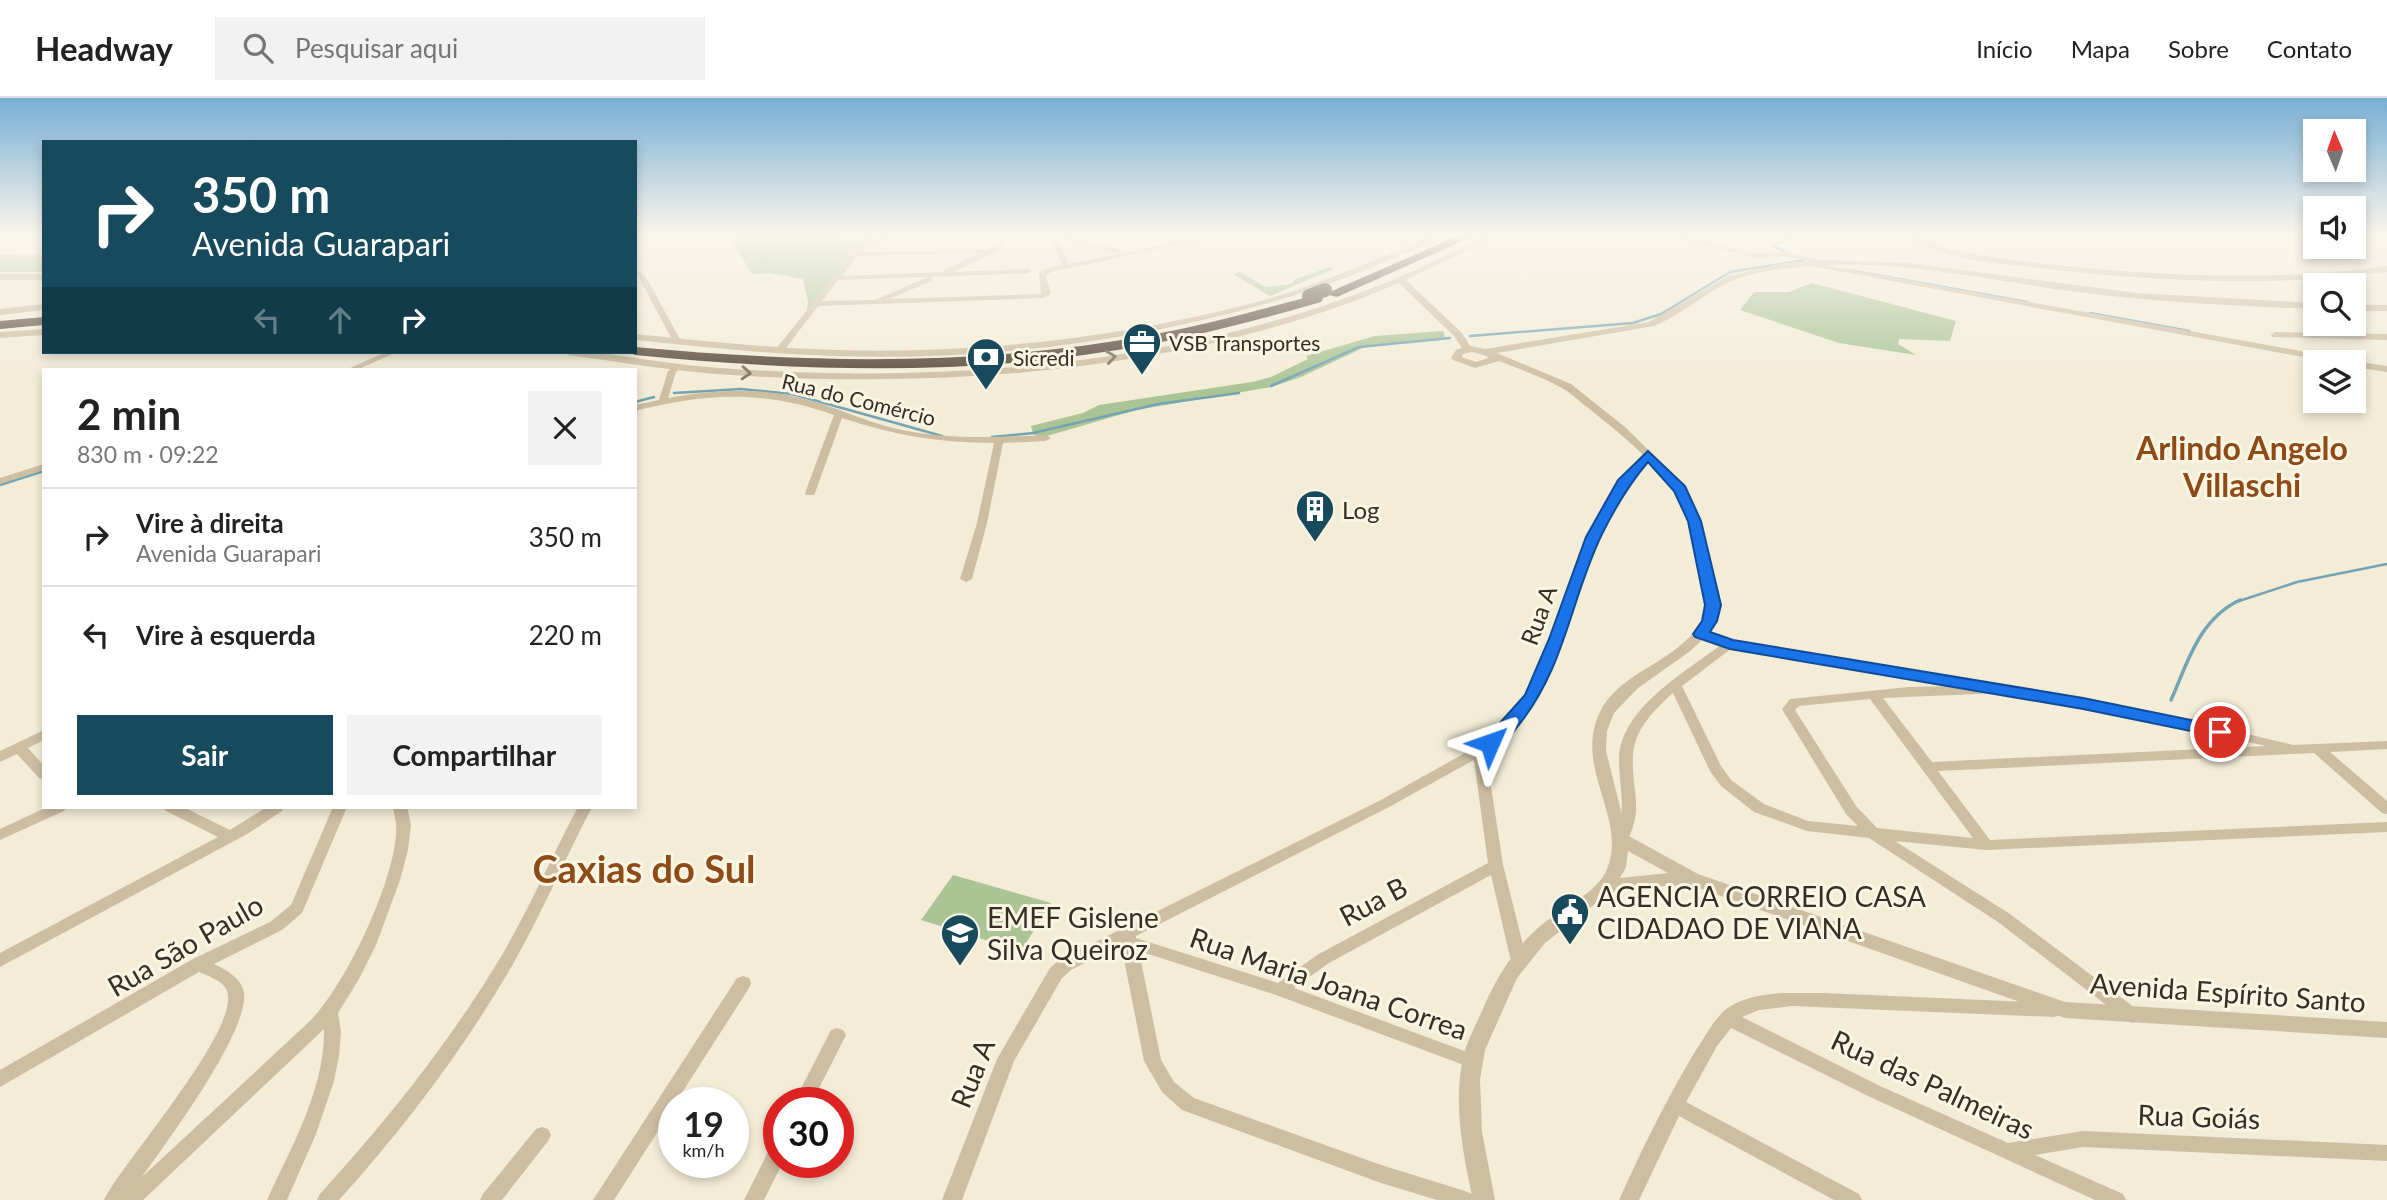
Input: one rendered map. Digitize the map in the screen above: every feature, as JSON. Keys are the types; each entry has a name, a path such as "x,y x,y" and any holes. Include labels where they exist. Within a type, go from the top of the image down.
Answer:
{"highway":[{"path":"1319,293 1335,286"},
{"path":"637,343 731,356 831,360 1002,354 1156,335 1245,315 1336,286"},
{"path":"0,323 42,319"}],"street":[{"path":"647,286 678,343"},
{"path":"779,351 831,286"},
{"path":"876,302 908,286"},
{"path":"816,304 1041,296 1047,294 1045,286"},
{"path":"637,343 678,343 779,351 898,353 972,349 1113,335 1319,293 1333,286"},
{"path":"584,354 678,367 825,376 950,373 1062,364 1192,343 1344,303 1388,286"},
{"path":"1408,286 1459,335 1467,349"},
{"path":"1487,352 1651,324 1666,319 1714,286"},
{"path":"1939,286 2303,354"},
{"path":"2061,286 2109,293 2303,305"},
{"path":"1319,293 1344,303"},
{"path":"0,312 42,307"},
{"path":"2366,308 2385,309"},
{"path":"0,335 42,331"},
{"path":"2275,335 2387,337"},
{"path":"1529,368 1470,365 1457,360 1456,353 1467,349 1487,352 1529,368 1567,386 1609,418 1648,454 1681,489 1695,521 1713,605 1709,621 1700,634 1634,685 1606,714 1598,743 1599,754 1608,798 1621,839"},
{"path":"1485,365 1494,358 1487,352"},
{"path":"354,368 388,354"},
{"path":"2366,366 2387,369"},
{"path":"663,400 671,371 678,367"},
{"name":"Rua do Comércio","path":"637,407 663,400 763,394 800,401 923,436 999,440 1046,438"},
{"path":"810,493 839,414"},
{"path":"966,579 982,523 999,440"},
{"name":"Rua A","path":"1447,767 1479,751 1502,734 1532,697 1557,639 1593,537 1623,483 1648,454"},
{"path":"0,481 42,468"},
{"path":"1700,634 1730,644 2175,721 2288,747"},
{"path":"1484,1200 1472,1125 1472,1061 1500,989 1524,951 1604,887 1616,869 1621,839 1630,822 1632,811 1626,754 1633,729 1643,712 1730,644"},
{"path":"1901,674 1909,691"},
{"path":"1676,687 1715,768 1742,797 1759,808 1807,826 1986,845 2387,827"},
{"path":"2000,689 1909,691 1794,702 1787,709 1851,810 1874,834 2004,918 2133,1016"},
{"path":"1874,695 1986,845"},
{"path":"0,757 42,735"},
{"path":"1930,767 2288,747 2387,745"},
{"path":"19,747 42,773"},
{"path":"2315,747 2387,809"},
{"path":"1479,751 1496,865 1524,951"},
{"path":"1447,767 1384,804 1128,937 1153,1061 1168,1087 1188,1104 1381,1174 1465,1200"},
{"path":"0,835 55,809"},
{"path":"175,809 229,836"},
{"path":"0,961 274,809"},
{"name":"Rua São Paulo","path":"0,1079 199,964 276,926 297,909 339,809"},
{"path":"129,1200 188,1149 330,1012 353,971 391,888 403,845 405,825 401,809"},
{"path":"327,1200 390,1132 460,1035 507,960 584,809"},
{"name":"Avenida Espírito Santo","path":"1621,839 1692,879 2065,1010"},
{"name":"Rua B","path":"1280,990 1322,959 1496,865"},
{"name":"Avenida Espírito Santo","path":"1604,887 1642,880 1692,879"},
{"name":"Rua A","path":"952,1200 1006,1059 1056,973 1073,960 1128,937"},
{"name":"Rua Maria Joana Correa","path":"1128,937 1472,1061"},
{"path":"114,1200 211,1060 234,1011 236,990 229,981 199,964"},
{"path":"603,1200 743,983"},
{"name":"Avenida Espírito Santo","path":"1727,1018 1753,1005 1788,1000 2065,1010 2387,1030"},
{"path":"277,1200 308,1130 331,1059 334,1028 330,1012"},
{"path":"1629,1200 1699,1059 1727,1018"},
{"name":"Rua das Palmeiras","path":"1727,1018 1874,1091 2116,1200"},
{"path":"811,1087 837,1035"},
{"path":"1677,1106 1852,1200"},
{"path":"490,1200 542,1135"},
{"name":"Rua Goiás","path":"2010,1150 2082,1139 2387,1153"},
{"path":"754,1200 765,1178"}],"green space":[{"path":"805,286 827,286 807,313"},
{"path":"1254,286 1293,286 1270,296"},
{"path":"1803,286 1825,286 1956,321 1950,341 1899,339 1898,344 1916,355 1839,343 1740,310 1754,292 1789,292"},
{"path":"1443,331 1445,337 1437,341 1365,347 1301,377 1271,387 1136,410 1040,438 1033,434 1031,426 1083,413 1099,405 1252,382 1271,377 1308,359 1306,356 1375,336"},
{"path":"953,875 1051,903 1021,951 921,920"}],"waterway":[{"path":"1470,336 1633,323 1661,314 1706,286"},
{"path":"1940,286 2027,302"},
{"path":"2090,313 2189,331"},
{"path":"1271,386 1359,347 1450,338"},
{"path":"674,393 741,389 792,394 942,436"},
{"path":"992,437 1033,433 1158,404 1239,393"},
{"path":"637,401 654,397"},
{"path":"0,485 42,472"},
{"path":"2237,602 2297,582 2387,564"},
{"path":"2171,700 2189,657 2205,630 2214,618 2237,602"}],"place":[{"name":"VSB Transportes","path":"1142,376"},
{"name":"Sicredi","path":"986,391"},
{"name":"Log","path":"1315,543"},
{"name":"AGENCIA CORREIO CASA CIDADAO DE VIANA","path":"1570,946"},
{"name":"EMEF Gislene Silva Queiroz","path":"960,967"}],"district":[{"name":"Arlindo Angelo Villaschi","path":"2242,466"},
{"name":"Caxias do Sul","path":"644,868"}],"route":[{"path":"1490,743 1517,718 1532,697 1557,639 1593,537 1634,466 1648,454 1681,489 1695,521 1713,605 1709,621 1700,634 1730,644 2083,703 2220,732"}]}
